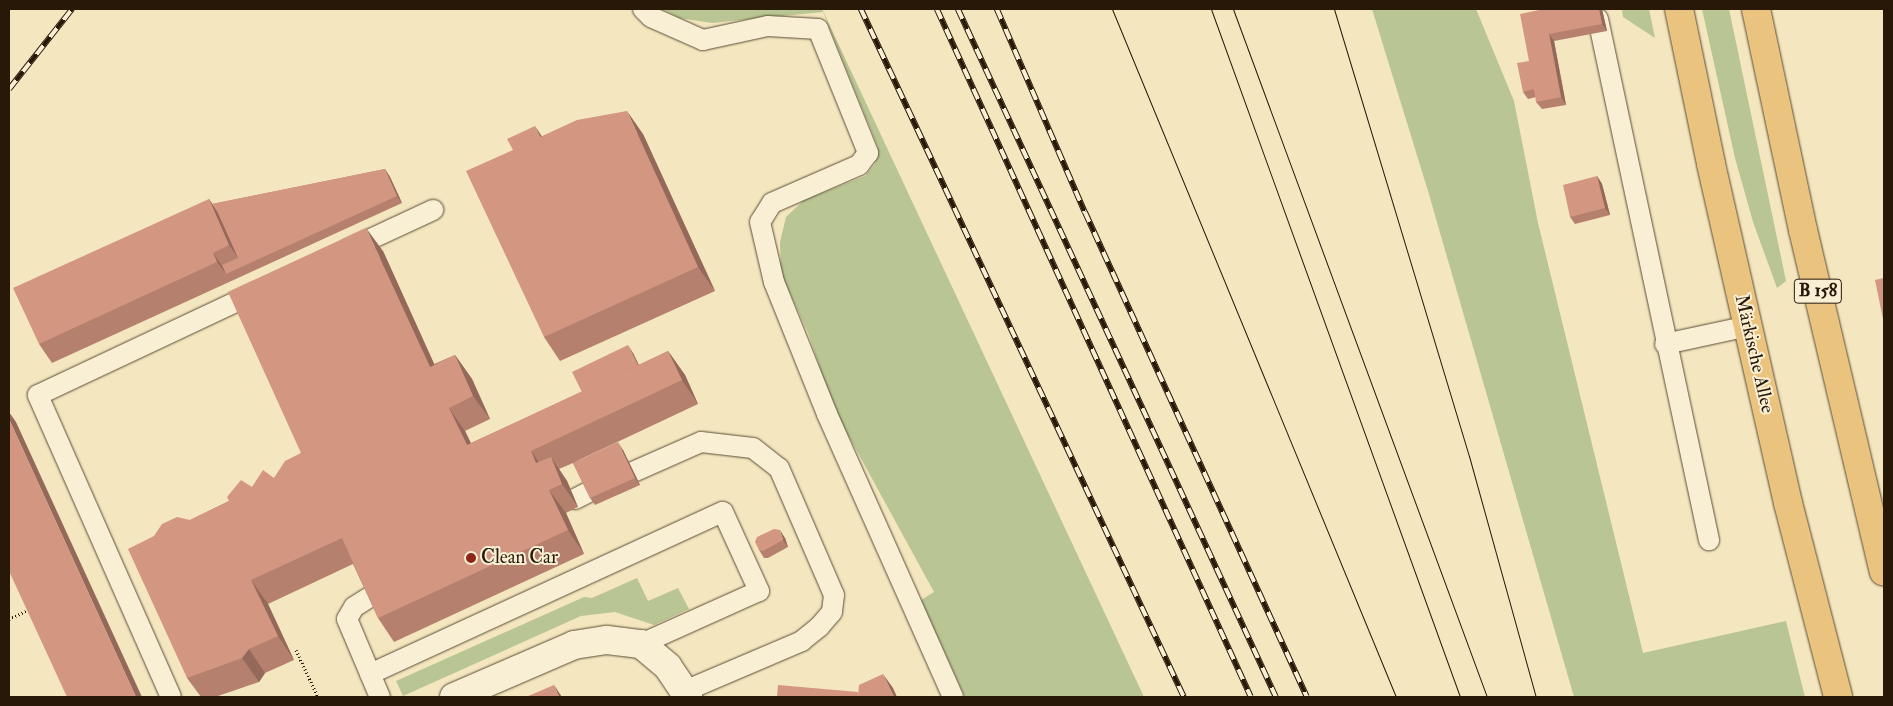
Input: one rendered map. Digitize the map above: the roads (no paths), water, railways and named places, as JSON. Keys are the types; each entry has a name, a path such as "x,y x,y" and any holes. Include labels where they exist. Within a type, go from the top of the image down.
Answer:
{"main road":[{"name":"Märkische Allee","path":"1679,9 1788,503 1838,697"},
{"name":"B 158","path":"1756,9 1803,230 1884,572"}],"street":[{"path":"464,695 574,645 607,640 641,644 668,667 687,694"}],"lane":[{"path":"643,9 651,17 703,40 768,26 818,29 868,153 859,165 772,203 760,222 774,282 827,414 953,697"},
{"path":"1598,19 1665,344 1709,540"},
{"path":"334,256 433,210"},
{"path":"172,697 38,395 271,286"},
{"path":"1665,344 1748,326"},
{"path":"633,472 701,442 753,448 779,468 834,595 832,612 820,628 802,641 687,694"},
{"path":"370,674 723,512 759,591 641,644"},
{"path":"373,595 354,607 348,620 380,697"}],"tram line":[{"path":"1112,9 1396,697"},
{"path":"1211,9 1460,697"},
{"path":"1233,9 1487,697"},
{"path":"1334,9 1469,456 1536,697"}],"railway":[{"path":"9,89 72,9"},
{"path":"861,9 1184,697"},
{"path":"937,9 1251,697"},
{"path":"958,9 1276,697"},
{"path":"997,9 1085,212 1307,697"}],"place":[{"name":"Clean Car","path":"471,558"}]}
